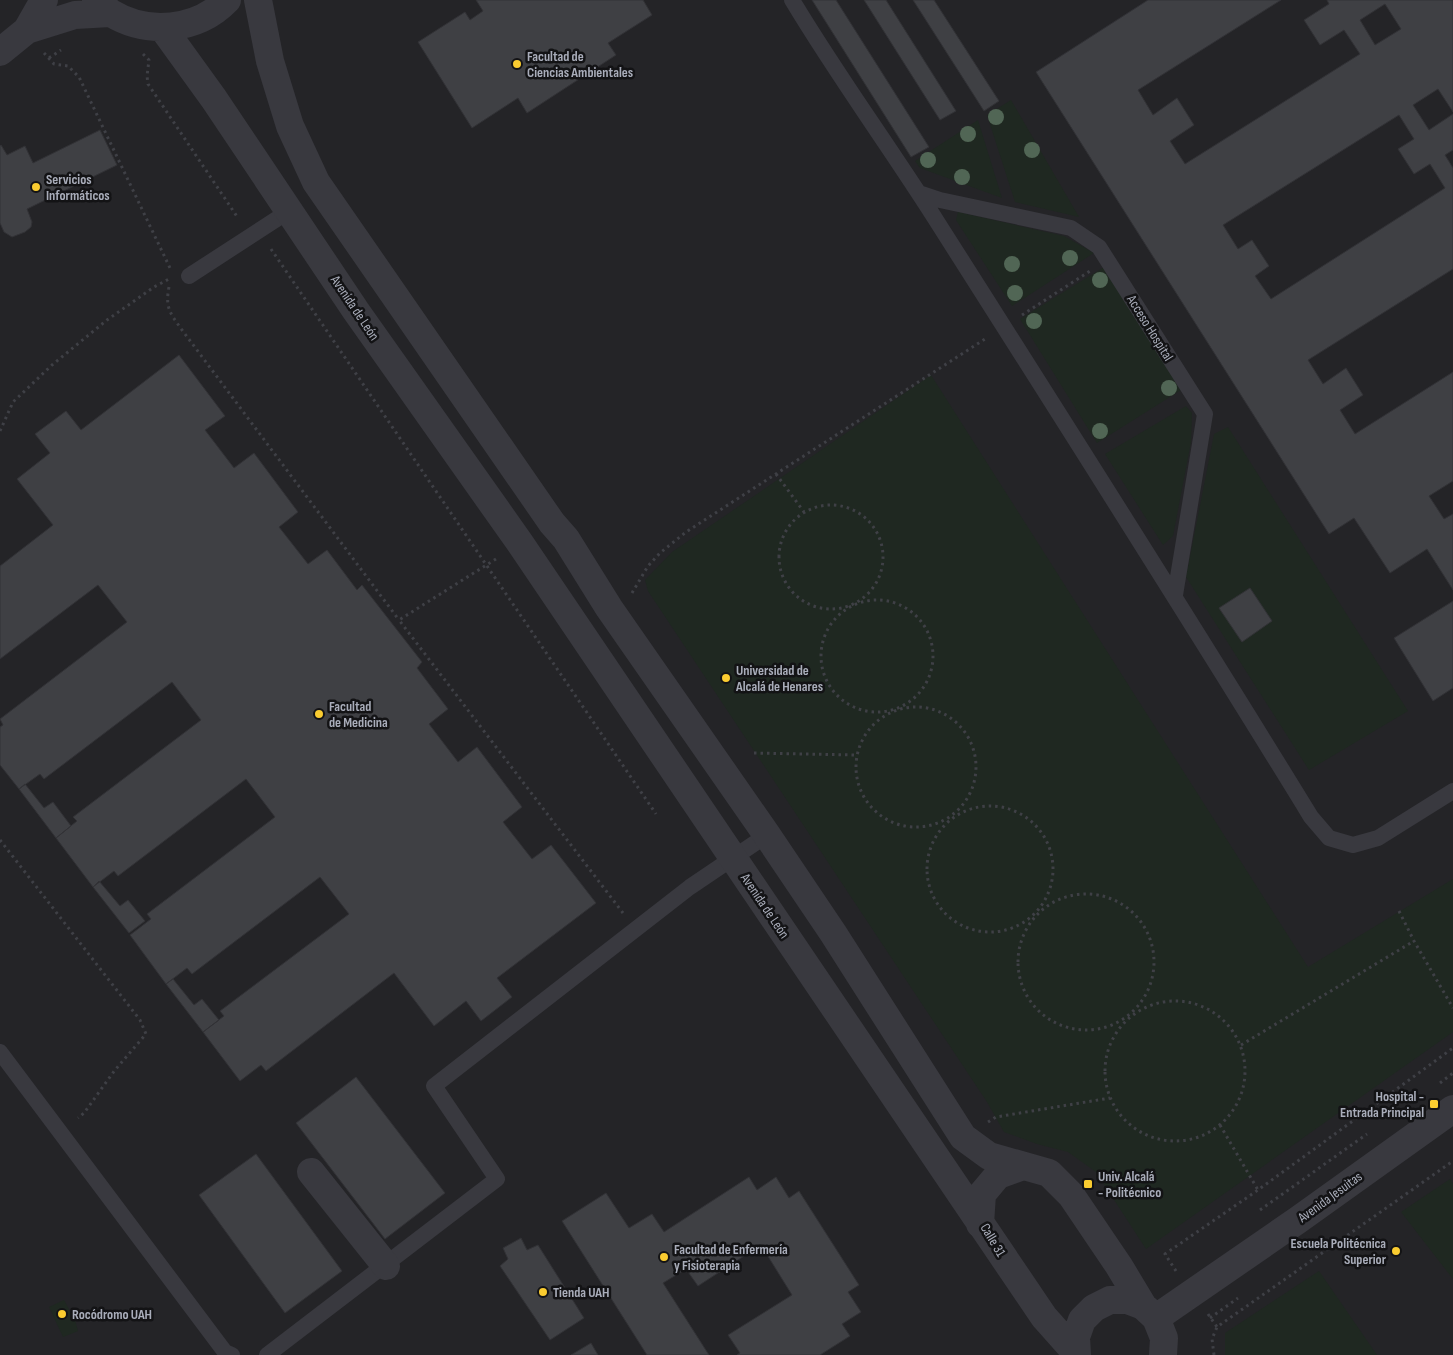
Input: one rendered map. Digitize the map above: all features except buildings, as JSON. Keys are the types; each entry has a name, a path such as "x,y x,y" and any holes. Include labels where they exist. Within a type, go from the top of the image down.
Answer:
{"street":[{"path":"0,52 25,31 44,0"},
{"path":"25,31 103,6 135,24 162,28 191,23 218,9 227,0"},
{"path":"258,0 270,61 290,126 316,182 552,523 566,539 609,608 768,835 834,933 963,1137 989,1156 1049,1173 1071,1195 1119,1266 1161,1334"},
{"name":"Avenida de León","path":"162,28 214,99 356,311 520,543 980,1224"},
{"path":"566,539 550,588 591,580"},
{"name":"Avenida Jesuitas","path":"1161,1334 1194,1293 1453,1109"},
{"name":"Calle 31","path":"1023,1166 998,1175 982,1194 980,1224 1044,1317 1077,1354"},
{"path":"311,1172 386,1266"},
{"path":"1077,1354 1076,1336 1082,1320 1094,1308 1110,1300 1127,1300 1161,1334"}],"lane":[{"path":"792,0 813,35 919,193 1175,595 1311,817 1329,838 1353,845 1378,838 1453,791"},
{"name":"Acceso Hospital","path":"919,193 940,200 1071,228 1099,247 1107,259 1205,414 1175,595"},
{"path":"189,276 290,211"},
{"path":"267,1355 386,1266 497,1179 434,1086 690,888 768,835"},
{"path":"0,1052 225,1352 232,1355"}],"path":[{"path":"25,31 54,64 68,66 79,77 170,270 166,301 170,313 399,620 636,930"},
{"path":"49,58 66,47"},
{"path":"137,51 149,60 148,84 251,236 270,248 656,814"},
{"path":"609,608 634,592 648,566 660,553 686,532 1107,259"},
{"path":"0,431 12,402 52,365 107,320 154,287 170,278 189,276"},
{"path":"776,474 804,512"},
{"path":"848,606 832,609 823,608 800,599 788,586 780,571 778,554 782,537 791,523 804,512 820,506 837,505 854,510 868,520 878,535 883,551 882,568 875,585 864,597 848,606 834,619 824,634 820,652 822,671 830,688 842,701 859,710 877,713 896,710 915,708 934,710 951,719 965,732 973,749 976,768 973,787 964,803 952,818 937,833 928,852 926,873 930,893 942,911 958,925 977,932 999,932 1019,926 1037,915 1054,901 1076,894 1098,894 1119,902 1136,915 1149,934 1154,955 1153,977 1144,998 1131,1016 1116,1032 1106,1053 1104,1076 1110,1098 1121,1116 1138,1131 1158,1139 1179,1141 1201,1136 1220,1126 1234,1109 1243,1089 1245,1067 1241,1045 1230,1026 1213,1011 1193,1003 1171,1000 1150,1005 1131,1016 1110,1026 1088,1030 1065,1026 1045,1016 1029,999 1020,978 1018,955 1024,934 1037,915 1048,896 1053,876 1052,855 1044,835 1030,820 1012,809 991,805 970,808 952,818 932,825 912,828 892,822 875,811 863,795 857,775 857,755 862,740 871,728 896,710 912,701 925,687 932,670 933,651 929,633 918,617 903,606 885,600 866,601 848,606"},
{"path":"399,620 520,543"},
{"path":"754,752 857,755"},
{"path":"0,840 140,1020 146,1034 115,1070 84,1113 60,1132"},
{"path":"1399,911 1453,1008"},
{"path":"1241,1045 1414,941"},
{"path":"1217,1327 1165,1254 1258,1190 1453,1048"},
{"path":"963,1137 996,1117 1110,1098"},
{"path":"1220,1126 1258,1190"},
{"path":"1214,1355 1212,1339 1217,1327 1453,1161"}],"shaded area":[{"name":"Universidad de Alcalá de Henares","path":"0,0 1453,0 1453,1355 0,1355"},
{"path":"1011,100 1079,217 1015,202 987,115"},
{"path":"978,120 1002,198 920,168 915,161"},
{"path":"958,212 1064,236 1094,253 1012,306 956,220"},
{"path":"1104,267 1181,390 1097,443 1020,319"},
{"path":"931,375 1308,967 1453,879 1453,1032 1146,1249 1096,1172 1068,1152 1037,1144 1004,1132 987,1102 648,591 645,580 672,552"},
{"path":"1186,406 1192,413 1191,442 1173,536 1163,545 1105,454"},
{"path":"1228,427 1408,711 1309,770 1186,577 1214,434"},
{"path":"1450,1179 1453,1184 1453,1279 1401,1212"},
{"path":"1319,1271 1377,1355 1225,1355 1225,1333"},
{"name":"Rocódromo UAH","path":"64,1300 75,1320 78,1331 63,1337 49,1307"}],"place":[{"name":"Facultad de Ciencias Ambientales","path":"517,64"},
{"name":"Servicios Informáticos","path":"36,187"},
{"name":"Universidad de Alcalá de Henares","path":"726,678"},
{"name":"Facultad de Medicina","path":"319,714"},
{"name":"Hospital - Entrada Principal","path":"1434,1104"},
{"name":"Univ. Alcalá - Politécnico","path":"1088,1184"},
{"name":"Escuela Politécnica Superior","path":"1396,1251"},
{"name":"Facultad de Enfermería y Fisioterapia","path":"664,1257"},
{"name":"Tienda UAH","path":"543,1292"},
{"name":"Rocódromo UAH","path":"62,1314"}]}
